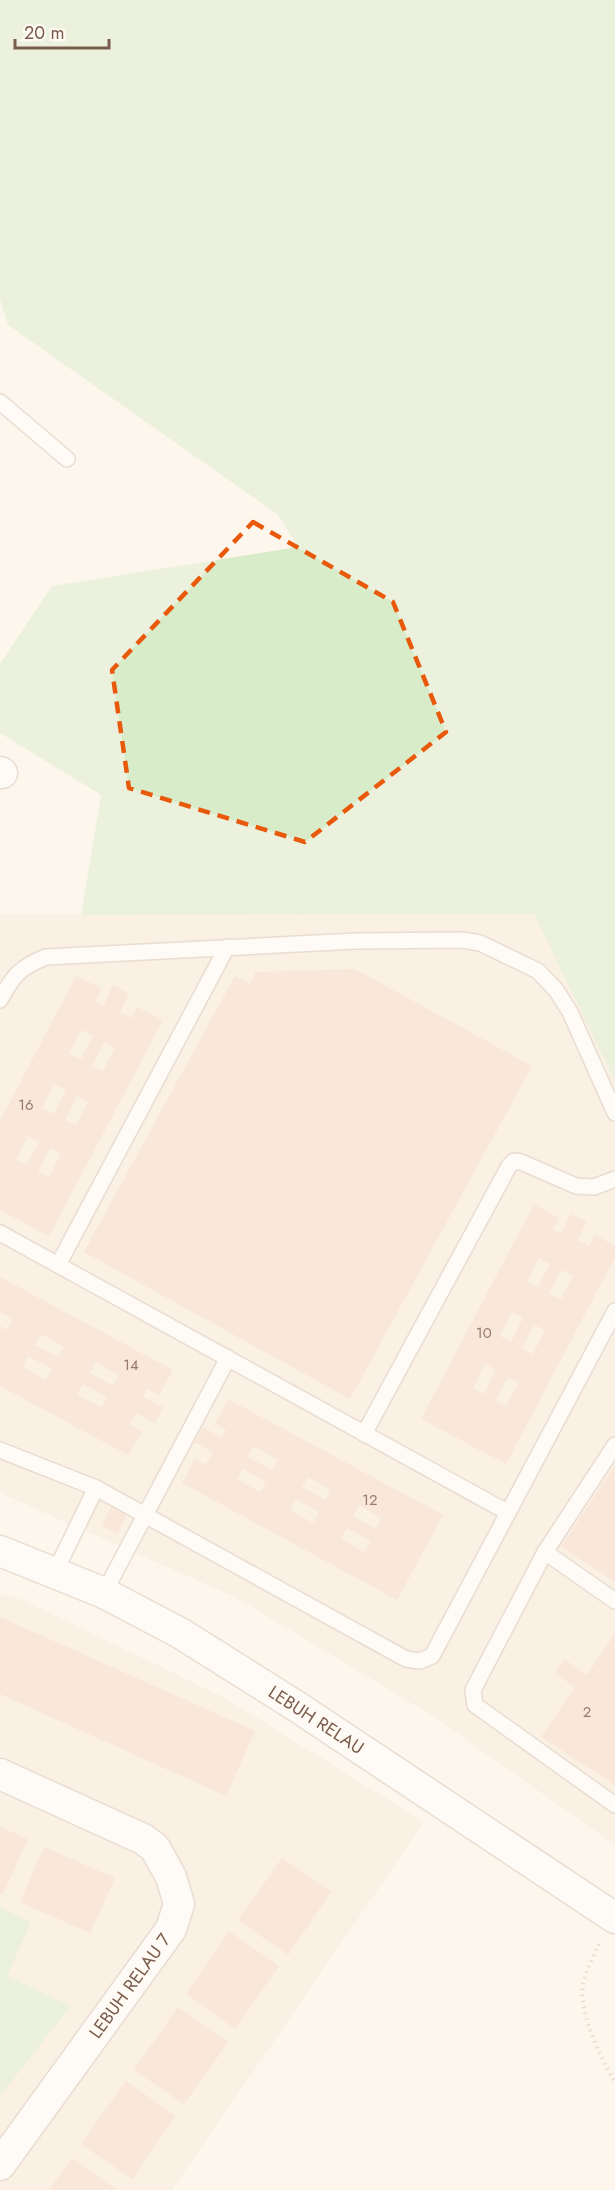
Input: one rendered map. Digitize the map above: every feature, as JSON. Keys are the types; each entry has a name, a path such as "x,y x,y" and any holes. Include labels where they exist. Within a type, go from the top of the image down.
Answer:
{"street":[{"name":"LEBUH RELAU","path":"0,1551 104,1593 180,1633 287,1700 613,1917"},
{"name":"LEBUH RELAU 7","path":"0,1774 144,1839 155,1848 171,1877 179,1904 171,1929 0,2165"}],"lane":[{"path":"0,402 68,459"},
{"path":"0,1000 10,981 27,964 46,957 356,941 462,940 480,943 538,971 556,990 570,1012 615,1113"},
{"path":"58,1265 227,947"},
{"path":"364,1434 509,1166 514,1161 522,1162 576,1186 586,1188 615,1179"},
{"path":"0,1233 507,1512"},
{"path":"0,1450 96,1488 406,1659 420,1661 432,1656 615,1311"},
{"path":"104,1593 228,1358"},
{"path":"615,1445 544,1552 473,1690 476,1705 615,1805"},
{"path":"55,1572 96,1488"},
{"path":"544,1552 615,1600"}],"path":[{"path":"613,1917 584,1981 584,2014 615,2082"}],"highlighted area":[{"path":"253,522 393,602 446,732 305,842 129,788 112,670"}],"shaded area":[{"path":"0,914 534,914 615,1082 615,1845 431,1715 235,1597 0,1493"},
{"path":"0,1594 23,1600 225,1698 424,1822 172,2190 0,2190"}],"green space":[{"path":"0,0 615,0 615,1082 534,914 81,915 101,795 0,733 0,664 52,586 298,547 277,514 8,325 0,299"},
{"path":"0,1907 31,1922 7,1976 71,2006 0,2096"}],"building":[{"path":"355,969 532,1066 350,1399 84,1252 235,976 250,984 256,972"},
{"path":"76,976 102,989 95,1001 104,1005 113,985 129,994 120,1012 132,1018 137,1007 163,1020 49,1236 0,1210 0,1121","holes":["81,1030 93,1035 81,1059 69,1054","104,1042 115,1048 103,1071 92,1066","54,1084 66,1090 54,1114 42,1108","77,1096 88,1102 76,1125 65,1120","28,1136 39,1142 27,1165 16,1160","50,1148 61,1154 49,1177 38,1172"]},
{"path":"534,1204 559,1218 553,1229 561,1233 571,1214 587,1222 577,1240 589,1246 595,1235 615,1246 615,1257 506,1464 421,1419","holes":["539,1258 550,1264 538,1287 527,1282","561,1270 573,1276 561,1299 549,1294","512,1312 523,1318 511,1342 500,1336","534,1325 545,1330 533,1354 522,1349","485,1364 496,1370 484,1394 473,1388","508,1377 519,1382 506,1406 496,1401"]},
{"path":"0,1277 173,1370 159,1395 147,1389 143,1397 163,1407 155,1423 136,1413 130,1425 142,1431 128,1455 0,1386 0,1326 7,1330 12,1319 0,1312","holes":["41,1334 64,1347 59,1357 35,1345","28,1356 52,1369 46,1380 23,1367","95,1362 119,1375 113,1386 90,1373","83,1384 107,1397 101,1407 77,1395"]},
{"path":"228,1399 443,1515 397,1600 182,1483 195,1459 206,1465 213,1453 195,1442 203,1427 222,1438 226,1430 215,1424","holes":["254,1446 278,1460 272,1470 248,1457","243,1469 266,1482 260,1492 237,1479","308,1477 331,1490 325,1500 302,1487","296,1499 319,1512 313,1523 290,1510","359,1505 382,1519 376,1529 353,1516","347,1528 371,1541 364,1552 341,1538"]},
{"path":"615,1465 615,1582 561,1547"},
{"path":"112,1506 127,1514 118,1534 102,1526"},
{"path":"0,1617 255,1731 226,1796 0,1694"},
{"path":"615,1633 615,1785 541,1737 575,1687 555,1673 564,1659 587,1675"},
{"path":"0,1827 28,1839 3,1894 0,1893"},
{"path":"44,1847 115,1878 90,1933 20,1902"},
{"path":"282,1858 331,1892 288,1955 238,1920"},
{"path":"229,1931 279,1966 235,2029 186,1994"},
{"path":"178,2007 228,2042 184,2104 134,2070"},
{"path":"126,2081 175,2116 132,2179 81,2144"},
{"path":"72,2158 117,2190 49,2190"}]}
